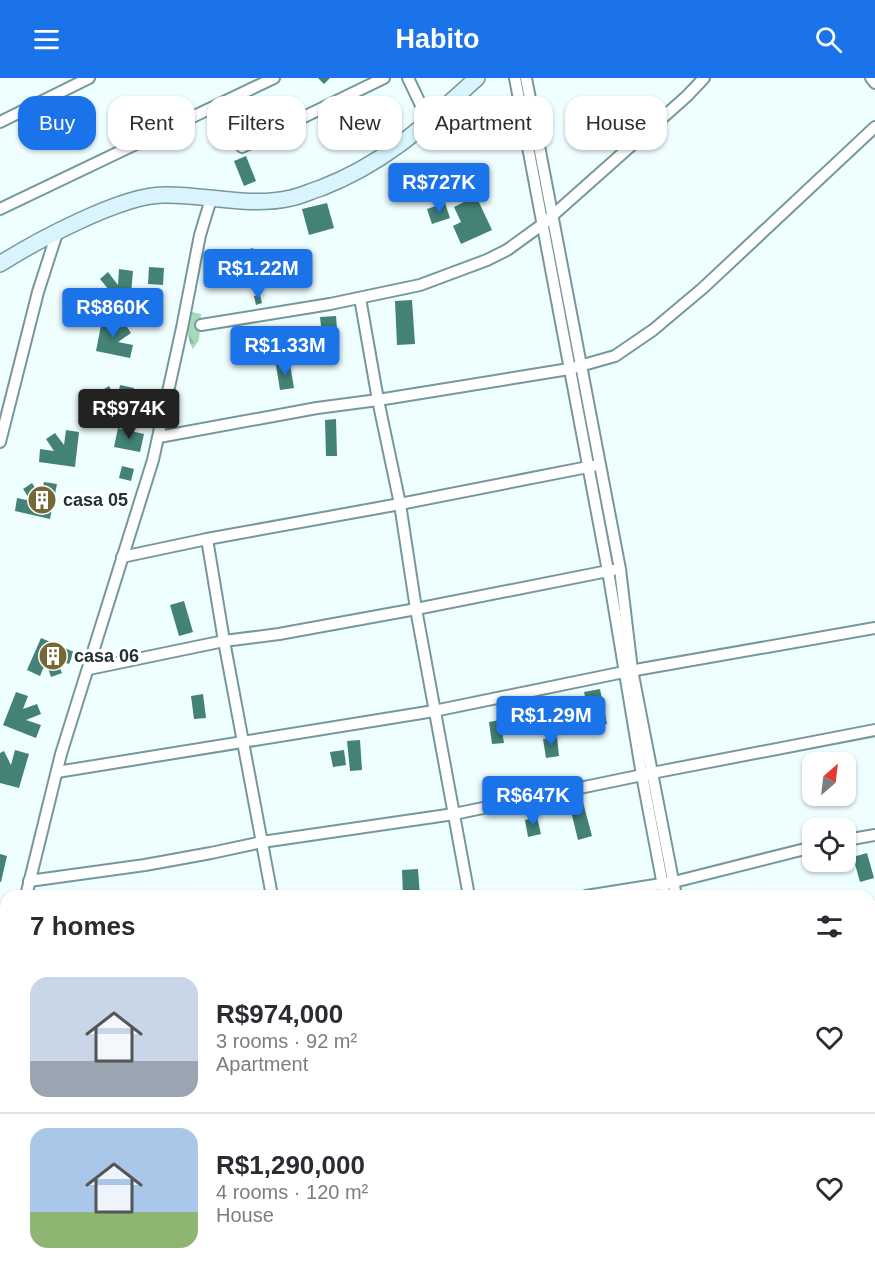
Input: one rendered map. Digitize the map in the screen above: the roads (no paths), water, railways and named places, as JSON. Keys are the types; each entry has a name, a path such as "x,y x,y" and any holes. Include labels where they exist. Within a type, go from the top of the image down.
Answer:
{"main road":[{"path":"457,96 477,78"},
{"path":"0,264 106,210 154,195 256,202 300,195 362,169 414,134"}],"street":[{"path":"0,122 89,78"},
{"path":"0,209 274,78"},
{"path":"306,116 384,78"},
{"path":"408,78 417,96"},
{"path":"515,78 569,369 620,568 628,671"},
{"path":"526,78 580,365 608,570 668,882 673,890"},
{"path":"201,325 360,298 420,285 461,271 507,250 543,224 687,96 704,78"},
{"path":"871,78 875,83"},
{"path":"159,437 317,408 569,369 615,356 681,307 875,127"},
{"path":"27,890 57,772 159,437 200,235 212,199"},
{"path":"0,442 38,292 57,233"},
{"path":"360,298 400,504 416,609 468,890"},
{"path":"122,557 594,466"},
{"path":"207,539 271,890"},
{"path":"89,669 224,641 279,634 416,609 620,568"},
{"path":"57,772 434,711 628,671 875,628"},
{"path":"29,881 145,865 262,842 454,814 875,730"},
{"path":"856,838 875,835"},
{"path":"621,890 668,882 802,851"},
{"path":"666,890 668,882"}],"place":[{"name":"casa 05","path":"42,500"},
{"name":"casa 06","path":"53,656"}]}
